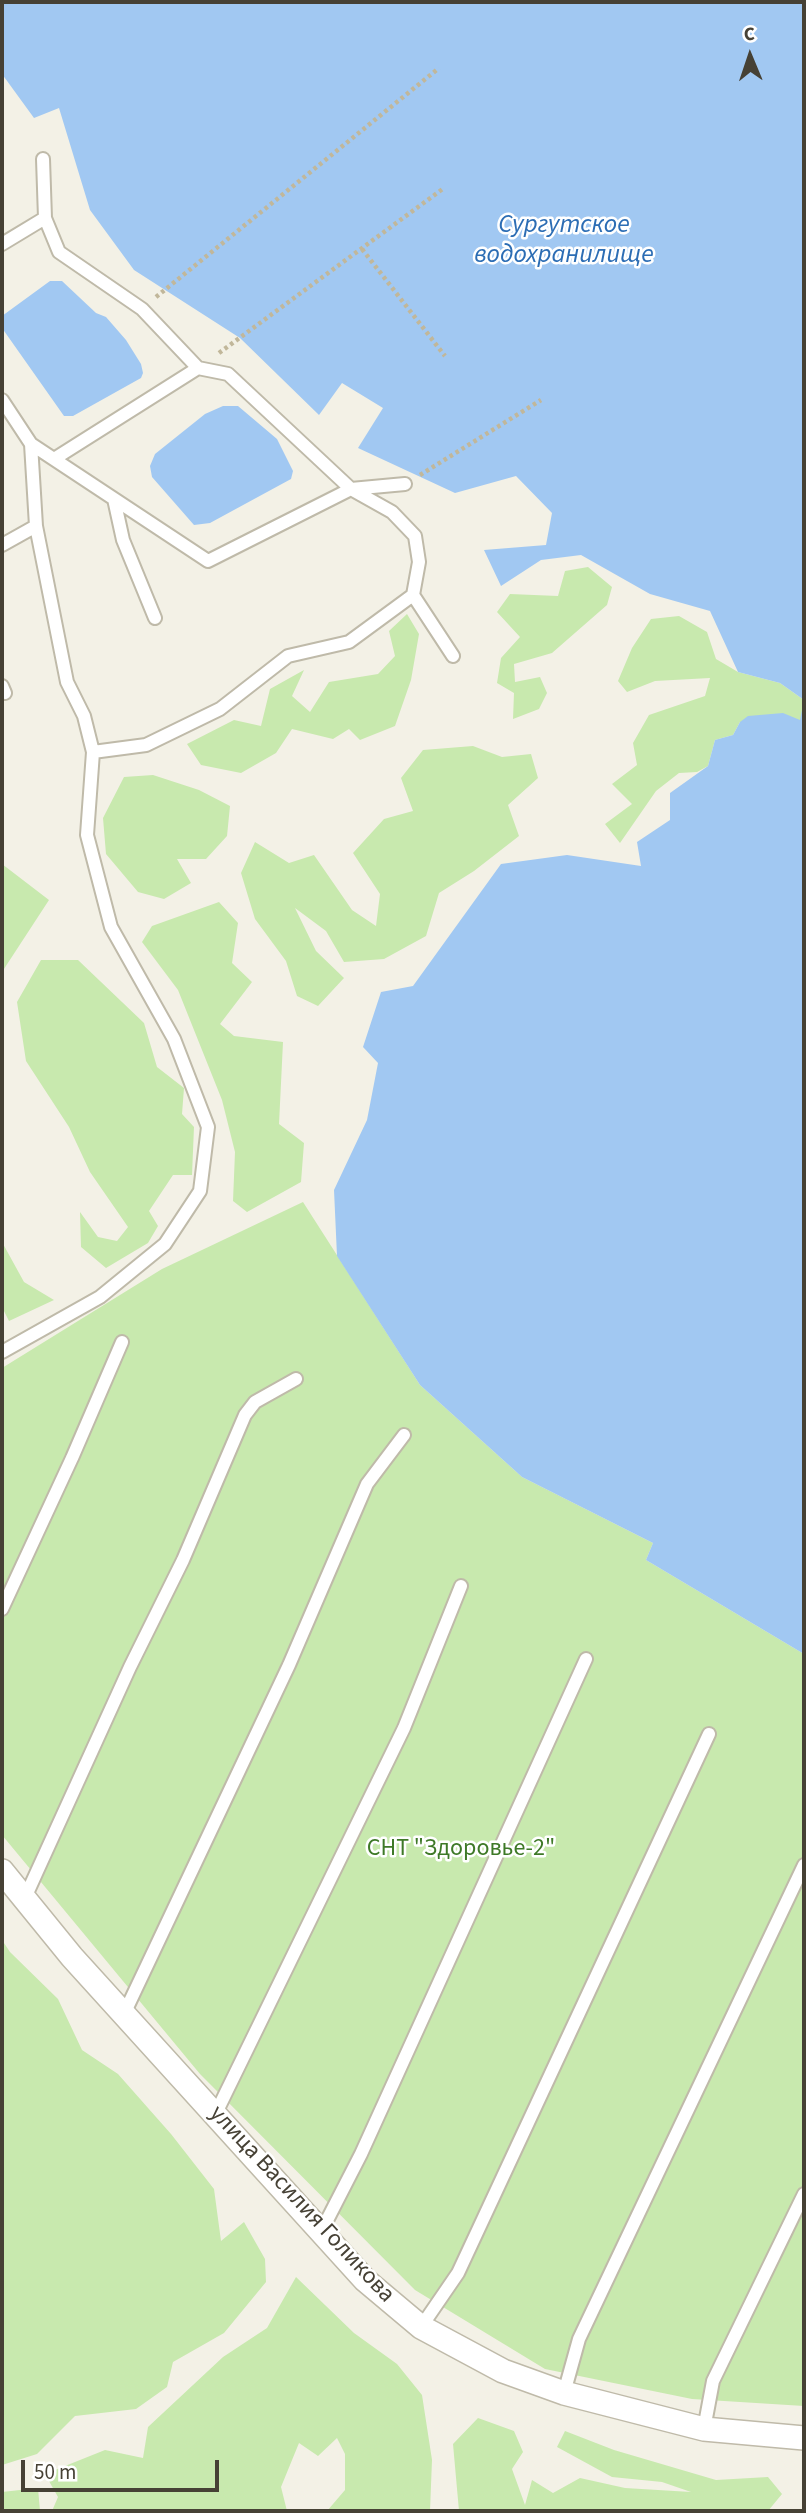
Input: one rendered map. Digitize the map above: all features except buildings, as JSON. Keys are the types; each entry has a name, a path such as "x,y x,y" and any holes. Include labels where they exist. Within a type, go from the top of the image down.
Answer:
{"street":[{"name":"улица Василия Голикова","path":"2,1871 124,2014 365,2280 421,2327 503,2371 564,2393 705,2429 804,2438"}],"lane":[{"path":"43,159 46,218 59,252 142,309 198,368 229,374 351,489 392,512 415,536 419,562 413,595 349,642 288,656 220,709 146,745 93,752"},
{"path":"2,244 46,218"},
{"path":"54,459 198,368"},
{"path":"2,400 31,444 208,561 351,489 405,484"},
{"path":"2,1352 100,1297 165,1244 200,1191 208,1126 174,1039 111,926 86,835 93,752 85,716 67,682 36,526 31,444"},
{"path":"114,499 123,540 155,618"},
{"path":"2,545 36,526"},
{"path":"413,595 453,656"},
{"path":"2,1609 122,1342"},
{"path":"24,1900 130,1667 183,1560 245,1415 255,1402 296,1379"},
{"path":"124,2014 283,1678 367,1484 404,1435"},
{"path":"215,2115 404,1728 461,1586"},
{"path":"321,2232 361,2154 586,1659"},
{"path":"421,2327 458,2273 709,1734"},
{"path":"564,2393 579,2339 804,1865"},
{"path":"705,2429 713,2381 804,2194"}],"path":[{"path":"142,309 439,68"},
{"path":"198,368 444,188"},
{"path":"362,248 444,356"},
{"path":"405,484 541,400"}],"green space":[{"path":"588,567 612,587 607,605 552,653 514,664 515,682 540,677 547,693 539,709 513,719 514,693 497,683 501,658 520,637 497,612 510,594 558,596 565,571"},
{"path":"407,614 419,634 411,680 395,726 360,740 349,729 333,739 292,729 276,753 241,773 201,765 187,744 234,720 261,726 270,689 304,670 292,696 310,712 329,682 378,674 395,656 389,631"},
{"path":"679,616 707,632 716,659 738,672 780,683 804,700 801,720 740,722 733,735 715,740 708,766 697,772 679,773 656,791 620,843 605,824 632,804 612,784 637,765 633,743 649,715 705,696 710,678 655,681 627,692 618,681 632,648 651,619"},
{"path":"473,746 502,757 531,754 538,778 508,805 519,836 474,871 439,893 426,936 384,959 344,962 326,931 295,908 316,951 344,978 318,1006 297,996 286,961 255,919 241,873 255,842 289,863 314,855 352,910 376,926 380,894 353,853 384,819 413,811 401,778 423,750"},
{"path":"153,775 199,790 230,806 227,836 206,859 177,859 191,883 164,899 138,892 106,854 103,818 124,777"},
{"path":"2,864 49,900 2,972"},
{"path":"219,902 238,923 232,963 252,982 220,1024 234,1036 283,1042 279,1124 304,1143 301,1182 247,1212 233,1201 235,1152 222,1100 178,990 142,942 152,926"},
{"path":"41,960 78,960 144,1023 157,1067 184,1088 182,1114 194,1127 192,1175 173,1175 149,1211 158,1226 148,1243 106,1268 81,1247 80,1212 98,1237 117,1241 128,1227 90,1172 69,1127 26,1061 17,1002"},
{"name":"СНТ \"Здоровье-2\"","path":"303,1202 420,1385 522,1477 653,1543 646,1560 804,1654 804,2406 692,2399 545,2369 415,2290 200,2074 2,1835 2,1368 162,1269"},
{"path":"2,1242 24,1282 54,1300 9,1321 2,1307"},
{"path":"2,1940 10,1952 58,1999 82,2050 118,2074 171,2134 214,2189 221,2241 244,2222 265,2259 266,2282 224,2333 173,2362 167,2387 136,2409 75,2416 37,2454 2,2465"},
{"path":"296,2277 354,2333 397,2364 422,2395 432,2460 430,2511 327,2511 345,2490 345,2454 337,2438 318,2456 299,2443 281,2487 287,2511 52,2511 58,2497 45,2474 105,2450 143,2458 148,2427 223,2357 267,2328"},
{"path":"478,2418 514,2431 523,2452 512,2469 525,2505 532,2480 553,2493 580,2478 625,2488 691,2492 662,2482 612,2477 557,2447 565,2431 614,2450 716,2480 768,2477 782,2494 768,2511 459,2511 453,2444"},
{"path":"38,2488 40,2511 2,2511 2,2492"}],"water":[{"name":"Сургутское водохранилище","path":"2,2 804,2 804,700 780,683 738,672 710,611 650,594 581,555 541,560 501,586 484,550 546,545 552,513 516,476 455,493 358,448 383,408 342,383 319,415 240,338 134,270 90,210 59,108 34,118 2,74"},
{"path":"50,281 62,281 96,313 106,317 126,340 141,364 143,373 141,378 73,416 64,416 2,328 2,316"},
{"path":"223,406 238,406 277,439 293,471 291,479 210,523 194,525 152,477 150,466 155,454 205,414"},
{"path":"804,700 804,1654 646,1560 653,1543 522,1477 420,1385 337,1256 334,1190 367,1120 378,1063 363,1047 381,992 413,986 501,864 567,855 641,866 637,842 670,820 670,793 708,766 715,740 733,735 740,722 748,716 783,713 800,720"}]}
